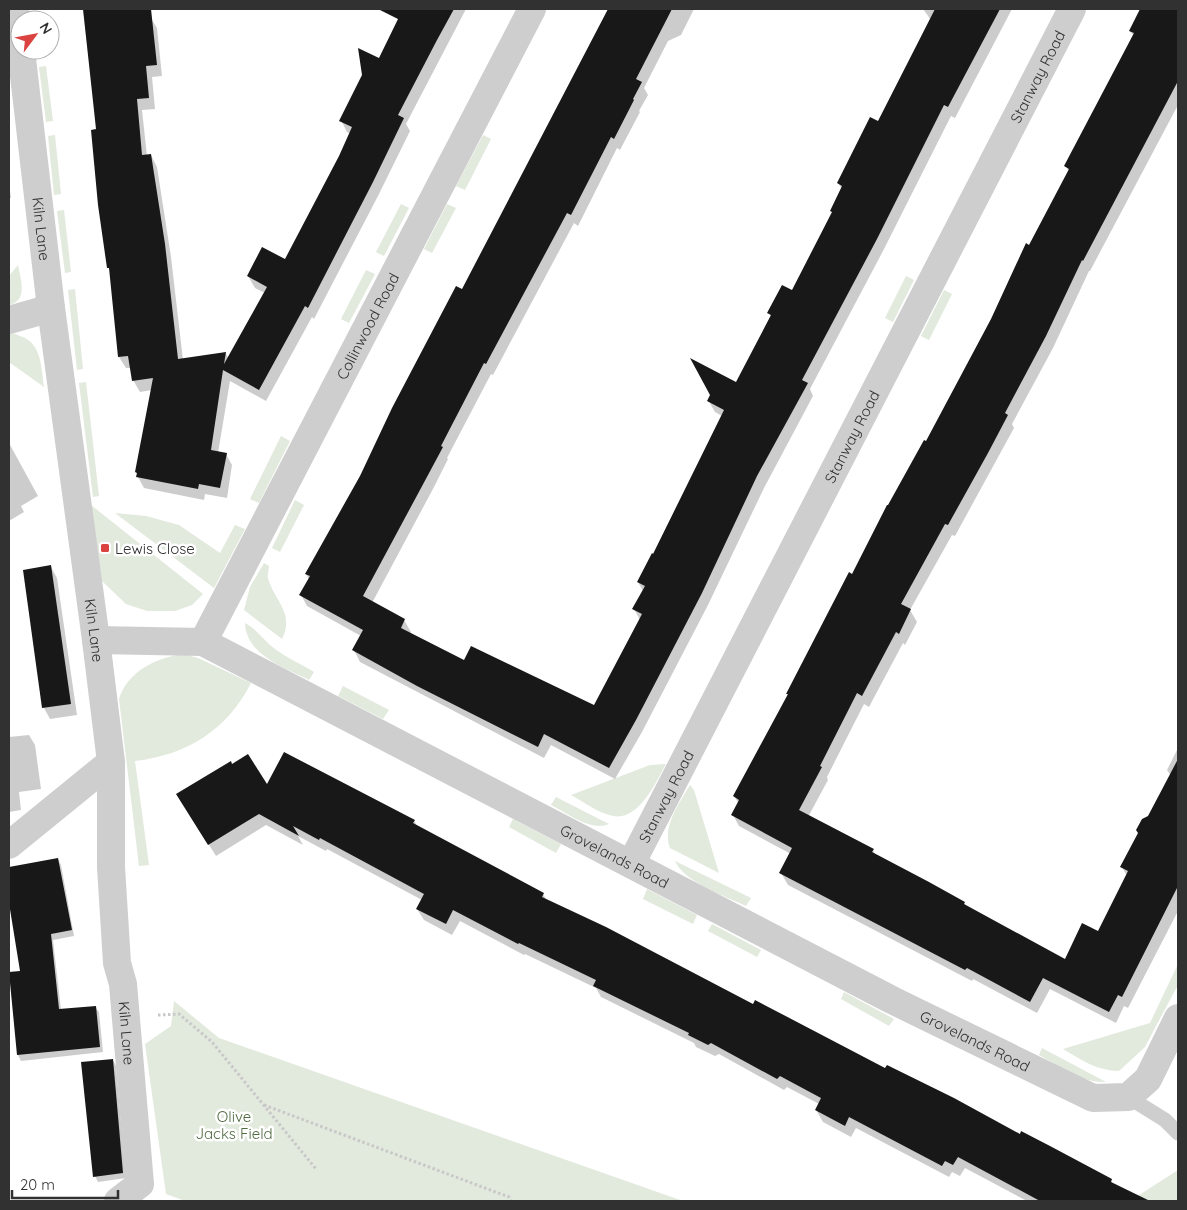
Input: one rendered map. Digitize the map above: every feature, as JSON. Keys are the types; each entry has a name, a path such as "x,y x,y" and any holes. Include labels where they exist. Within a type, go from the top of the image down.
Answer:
{"street":[{"name":"Collinwood Road","path":"203,642 532,9"},
{"name":"Stanway Road","path":"631,864 1072,9"},
{"name":"Kiln Lane","path":"21,60 51,308 111,762 111,867 117,963 123,984 140,1184 118,1201"},
{"path":"9,320 51,308"},
{"name":"Grovelands Road","path":"96,640 203,642 892,1000 1093,1098 1128,1097"},
{"path":"9,844 111,762"},
{"path":"1128,1097 1148,1079 1178,1018"}],"lane":[{"path":"1128,1097 1165,1120 1178,1133"}],"path":[{"path":"125,1015 179,1014 212,1042 316,1169"},
{"path":"264,1105 509,1197 511,1201"}],"green space":[{"path":"46,66 53,121 46,122 39,67"},
{"path":"55,135 61,194 54,195 48,136"},
{"path":"483,135 491,139 465,190 456,186"},
{"path":"401,204 409,208 384,256 376,252"},
{"path":"447,204 456,208 432,253 424,249"},
{"path":"64,210 71,272 65,273 57,211"},
{"path":"18,265 22,289 21,295 15,303 9,305 9,276"},
{"path":"366,270 375,274 349,323 341,319"},
{"path":"906,276 914,280 893,322 885,318"},
{"path":"75,289 83,369 77,370 68,290"},
{"path":"944,290 952,294 929,340 921,336"},
{"path":"9,333 27,339 33,344 41,364 44,387 9,362"},
{"path":"86,382 99,496 93,497 79,383"},
{"path":"281,436 290,441 259,503 250,499"},
{"path":"295,500 304,505 280,552 272,548"},
{"path":"91,505 203,594 192,605 175,611 147,611 126,604 102,581"},
{"path":"115,513 146,516 179,525 220,553 235,525 245,529 214,588"},
{"path":"264,563 269,566 268,578 285,614 285,630 282,639 244,610 250,587"},
{"path":"245,623 275,649 314,672 309,680 278,665 259,652 247,634"},
{"path":"183,654 198,658 251,683 230,714 203,737 172,753 135,761 149,865 139,866 119,699 129,681 144,668 163,659"},
{"path":"343,686 389,710 383,719 338,696"},
{"path":"666,764 646,799 631,813 622,816 613,816 602,812 571,795 650,765"},
{"path":"690,785 694,790 719,873 670,848 668,832 670,823"},
{"path":"556,797 609,824 595,826 572,817 551,805"},
{"path":"513,819 561,844 556,853 509,827"},
{"path":"675,861 751,898 746,906 717,893 696,882 680,869"},
{"path":"647,889 697,915 693,924 643,899"},
{"path":"712,924 761,950 757,957 708,931"},
{"path":"1178,964 1178,985 1145,1047 1119,1071 1097,1067 1063,1049 1150,1023"},
{"path":"844,992 894,1019 889,1026 841,999"},
{"name":"Olive Jacks Field","path":"174,1001 219,1038 683,1201 185,1201 166,1194 145,1044 171,1026"},
{"path":"1042,1048 1106,1082 1088,1080 1063,1069 1039,1055"},
{"path":"1178,1170 1178,1201 1130,1201"}],"building":[{"path":"83,9 151,9 157,65 146,66 149,98 137,99 142,155 151,154 165,244 178,359 226,352 224,364 267,287 247,276 262,247 285,259 339,156 352,127 339,121 362,75 358,48 379,58 398,19 378,9 454,9 398,115 404,118 373,182 308,308 305,306 259,390 223,370 211,450 227,453 220,488 199,484 198,489 136,477 137,473 135,472 153,378 132,381 128,356 118,357 109,268 107,268 98,205 91,130 96,129"},
{"path":"608,9 672,9 636,79 642,82 614,139 611,137 571,215 567,213 486,364 484,363 441,446 443,447 363,596 405,619 401,628 464,660 471,646 594,705 642,614 632,609 645,586 637,582 653,554 724,410 707,401 710,395 690,358 736,382 771,315 767,313 782,285 792,290 832,212 830,211 842,186 837,183 870,117 878,121 935,9 1000,9 948,107 944,105 877,239 802,380 808,383 757,476 702,593 609,768 544,734 538,747 417,686 352,650 363,630 299,595 310,576 305,574 360,476 392,408 456,286 462,289"},
{"path":"1140,9 1178,9 1178,81 1082,260 1046,336 1005,413 1008,415 988,453 948,525 945,524 901,604 911,609 899,634 896,632 862,696 857,693 820,766 822,767 799,810 874,849 872,852 1065,959 1082,923 1098,931 1128,871 1120,867 1138,833 1136,830 1142,819 1148,816 1178,759 1178,886 1122,997 1118,995 1109,1012 1043,978 1030,1002 967,968 965,970 779,873 792,848 731,815 739,800 733,796 788,694 786,694 849,572 852,574 887,505 924,440 926,441 991,319 1026,243 1029,245 1069,169 1064,166 1134,33 1129,31"},
{"path":"51,565 71,704 42,708 23,570"},
{"path":"284,752 415,820 413,823 544,893 542,897 606,927 753,1004 755,1000 885,1068 887,1065 954,1098 1020,1134 1021,1131 1112,1179 1111,1182 1150,1201 1040,1201 958,1157 953,1165 945,1161 942,1166 849,1117 845,1126 815,1110 821,1098 780,1076 777,1079 711,1043 708,1045 688,1035 689,1033 593,986 596,980 518,944 453,910 446,924 416,909 424,894 320,838 319,840 293,826 299,836 259,814 208,845 176,794 231,761 232,764 248,754 267,784"},
{"path":"58,858 72,930 51,934 59,1009 96,1006 100,1047 17,1055 9,972 20,971 9,903 9,867"},
{"path":"113,1059 123,1173 93,1177 81,1062"}],"place":[{"name":"Lewis Close","path":"105,548"}]}
